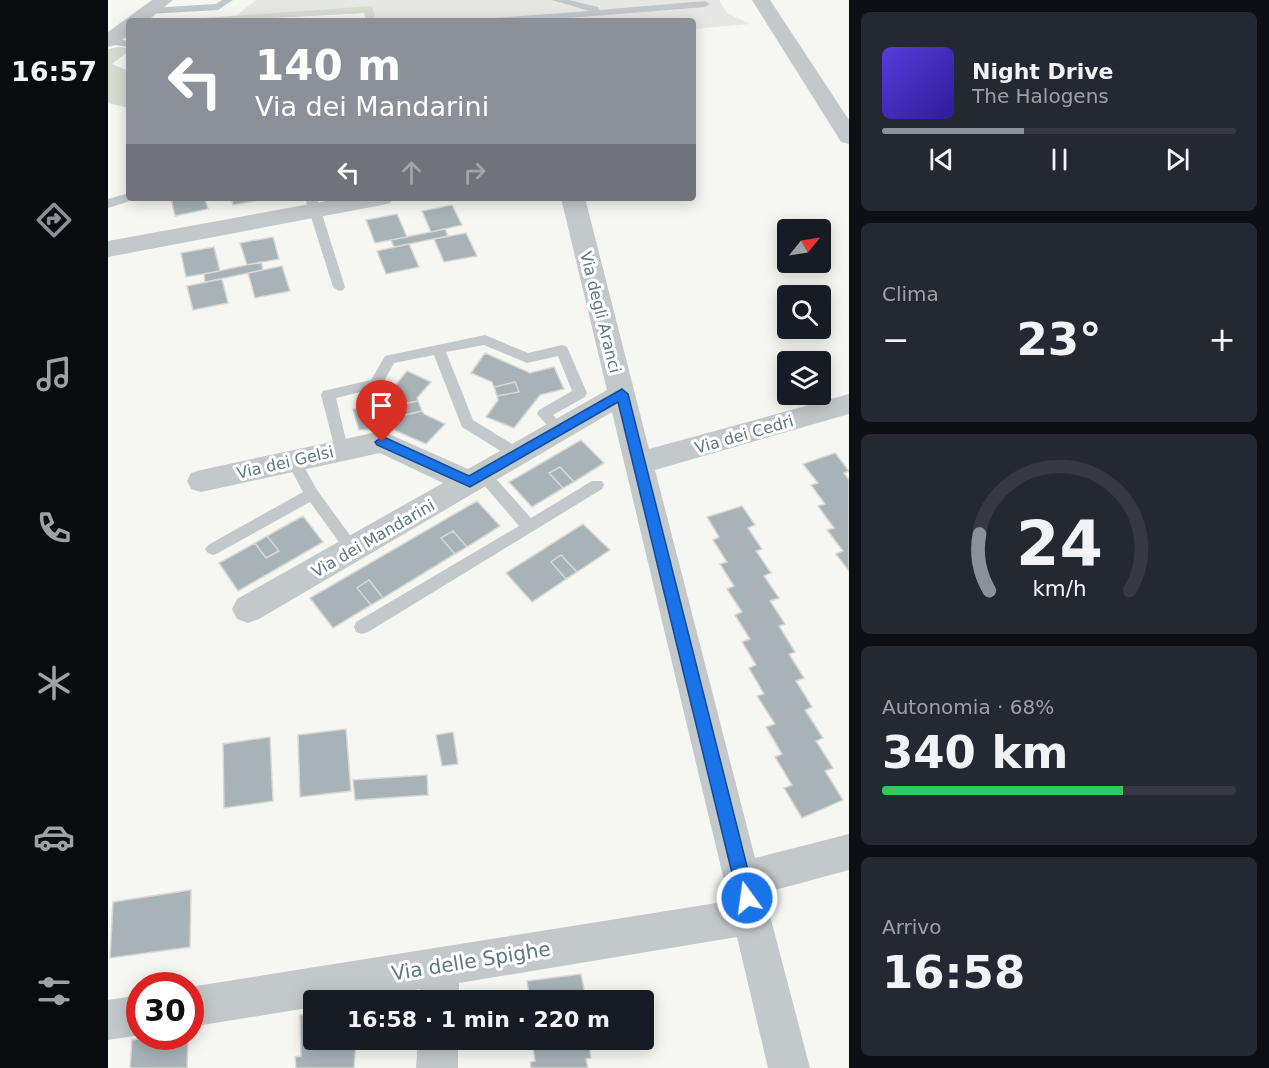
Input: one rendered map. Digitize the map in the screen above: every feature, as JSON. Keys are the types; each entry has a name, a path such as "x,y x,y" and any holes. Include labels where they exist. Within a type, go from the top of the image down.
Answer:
{"street":[{"path":"761,0 849,137"},
{"path":"108,41 126,28"},
{"path":"108,249 313,204 348,201"},
{"name":"Via degli Aranci","path":"574,201 789,1068"},
{"name":"Via dei Mandarini","path":"248,609 622,394"},
{"name":"Via dei Cedri","path":"639,463 849,404"},
{"name":"Via dei Gelsi","path":"201,481 382,442 476,478"},
{"name":"Via delle Spighe","path":"204,1006 439,983 747,898 849,852"},
{"path":"108,1020 126,1017"},
{"path":"438,1050 438,1068"}],"lane":[{"path":"150,11 218,8 228,0"},
{"path":"558,0 609,12"},
{"path":"534,18 705,4"},
{"path":"108,41 126,44"},
{"path":"108,204 126,198"},
{"path":"313,204 339,287"},
{"path":"341,449 328,395 376,384 390,359 485,340 527,358 562,350 580,393 544,414 560,430"},
{"path":"438,349 466,423 517,454"},
{"path":"293,460 312,494 352,549"},
{"path":"476,478 529,528"},
{"path":"362,627 597,485"},
{"path":"213,549 312,494"}],"shaded area":[{"path":"256,0 719,0 727,13 750,24 696,29 696,18 365,18 364,13 234,18"},
{"path":"372,6 375,18 365,18 364,13 272,18 204,18"},
{"path":"126,48 126,53 112,64 126,70 126,107 108,103 108,49"}],"building":[{"path":"172,201 206,201 208,209 175,216"},
{"path":"232,201 254,201 233,205"},
{"path":"452,205 462,225 431,232 422,211"},
{"path":"397,214 407,237 375,243 366,220"},
{"path":"445,229 448,236 394,247 391,240"},
{"path":"466,233 477,256 444,262 434,239"},
{"path":"273,237 279,259 247,265 240,243"},
{"path":"409,244 419,267 386,274 377,251"},
{"path":"214,247 220,271 186,277 181,253"},
{"path":"261,262 263,270 205,282 204,274"},
{"path":"282,266 290,291 255,298 248,273"},
{"path":"222,279 228,303 193,310 187,286"},
{"path":"485,353 530,373 554,367 564,389 540,395 514,428 486,417 498,400 497,396 519,392 515,382 494,387 492,382 471,373"},
{"path":"407,371 431,382 417,398 418,401 398,405 401,416 422,411 445,424 426,444 390,428 359,430 353,409 380,404"},
{"path":"515,382 519,392 497,396 494,387"},
{"path":"418,401 422,411 401,416 398,405"},
{"path":"581,440 604,463 574,482 560,467 549,473 563,488 532,507 509,482"},
{"path":"835,453 849,471 844,473 849,480 849,571 836,554 843,551 827,530 834,528 818,506 825,504 811,485 818,483 803,464"},
{"path":"560,467 574,482 563,488 549,473"},
{"path":"477,501 500,526 467,547 453,531 441,538 455,554 383,598 369,580 357,588 371,605 333,628 310,598"},
{"path":"742,506 755,525 748,528 762,549 756,551 771,573 764,576 779,598 770,601 785,624 779,626 795,652 789,654 804,678 796,681 812,707 805,710 823,738 816,741 833,768 825,771 843,800 802,818 784,788 792,785 775,757 782,754 766,727 775,724 757,696 764,694 749,668 756,665 742,642 750,639 735,615 742,612 727,589 734,586 720,564 727,562 713,540 719,537 707,517"},
{"path":"303,516 323,542 238,591 219,563 255,543 266,558 279,551 267,536"},
{"path":"583,524 610,550 577,572 561,555 551,562 566,579 532,602 506,573"},
{"path":"453,531 467,547 455,554 441,538"},
{"path":"267,536 279,551 266,558 255,543"},
{"path":"561,555 577,572 566,579 551,562"},
{"path":"369,580 383,598 371,605 357,588"},
{"path":"346,729 351,791 300,797 298,735"},
{"path":"453,732 458,764 442,766 436,735"},
{"path":"270,737 273,801 224,808 223,744"},
{"path":"427,775 428,795 355,800 353,780"},
{"path":"191,890 190,947 110,958 113,902"},
{"path":"581,974 584,990 528,990 527,981"},
{"path":"300,1015 303,1015 303,1050 355,1050 354,1068 296,1068 295,1057 301,1056"},
{"path":"131,1050 188,1050 187,1068 130,1068"},
{"path":"533,1050 590,1050 591,1058 586,1059 588,1068 531,1068 530,1062 535,1061"}],"route":[{"path":"382,442 470,482 622,394 747,898"}]}
